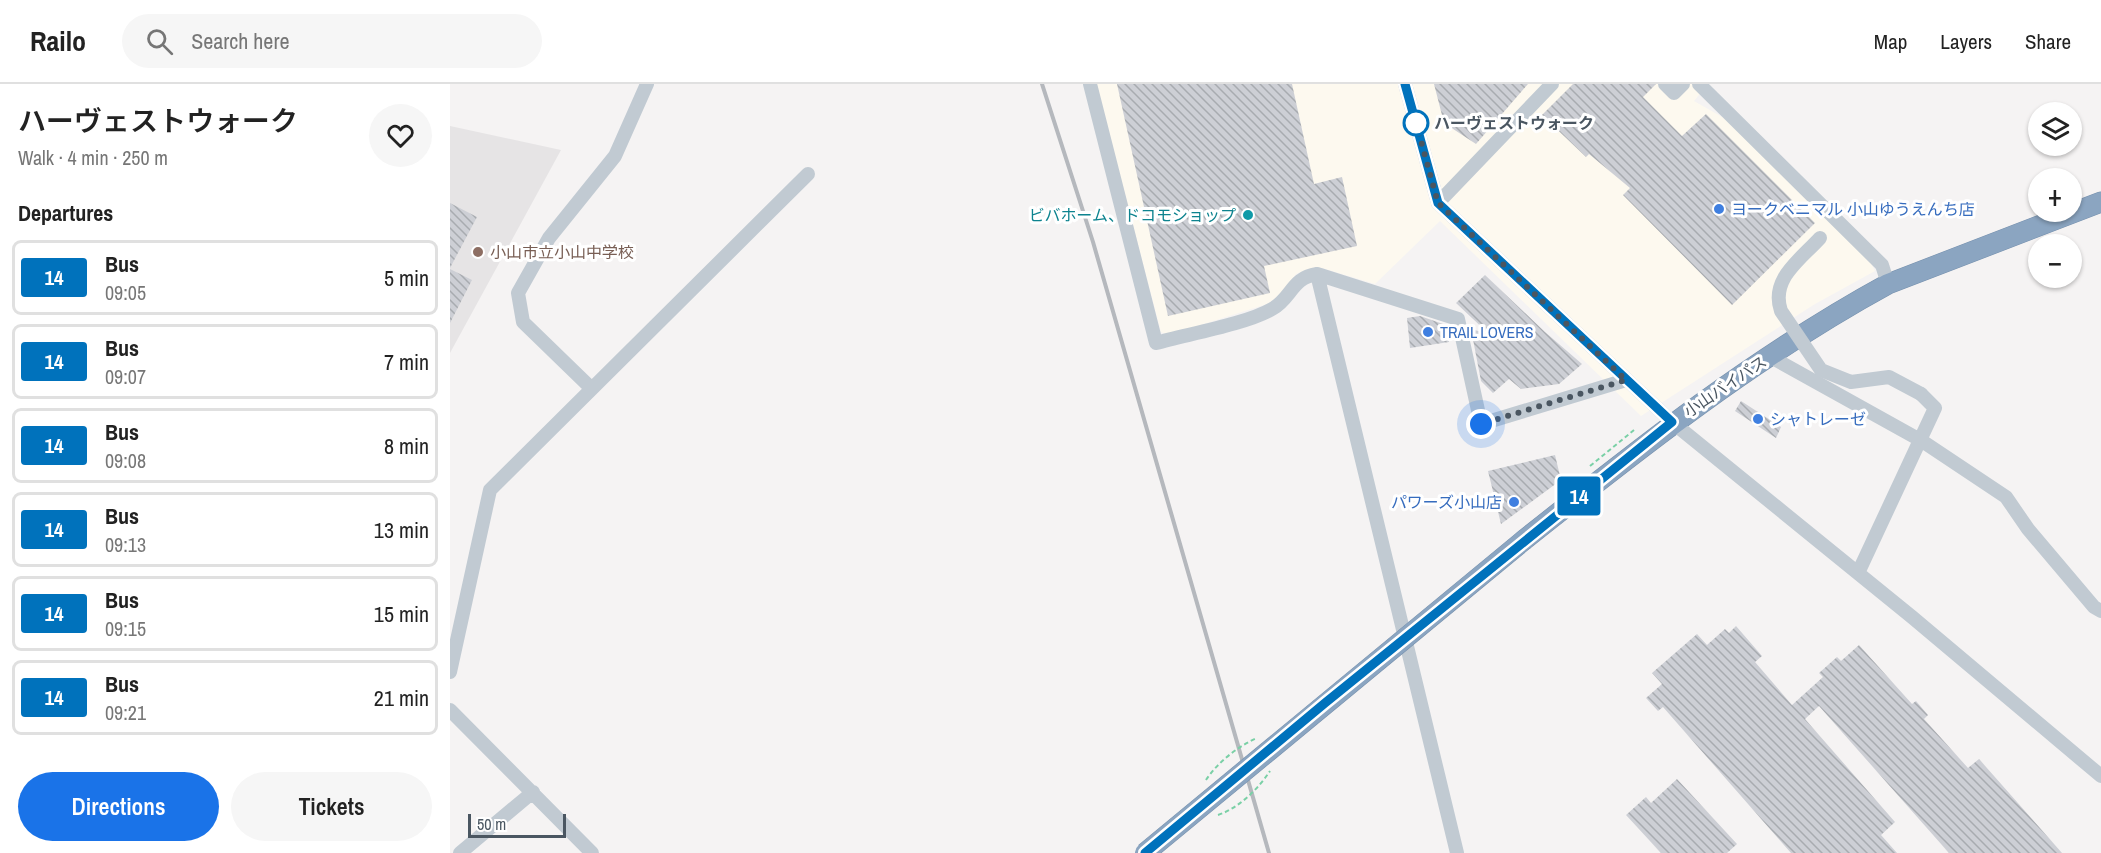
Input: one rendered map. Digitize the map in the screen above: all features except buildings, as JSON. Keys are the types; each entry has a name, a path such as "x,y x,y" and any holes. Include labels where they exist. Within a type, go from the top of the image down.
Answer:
{"highway":[{"name":"小山バイパス","path":"1145,853 1524,540 1672,422 1769,356 1888,284 2101,202"}],"street":[{"path":"591,387 523,322 518,293 549,238 615,156 647,84"},
{"path":"1090,84 1156,343 1265,313 1283,300 1298,280 1317,274 1458,318 1481,424 1626,380"},
{"path":"1405,84 1438,203 1672,422 1858,573 2101,776"},
{"path":"1438,203 1552,84"},
{"path":"1665,84 1674,93 1683,84"},
{"path":"1699,84 1882,265 1888,284"},
{"path":"450,672 490,490 591,387 808,174"},
{"path":"1836,220 1781,280 1778,301 1781,311 1821,370 1851,382 1889,377 1922,394 1935,408 1922,441 1858,573"},
{"path":"1317,274 1457,853"},
{"path":"1769,356 1922,441 2006,497 2028,529 2094,606 2101,611"},
{"path":"450,710 592,853"},
{"path":"460,853 533,792"}],"shaded area":[{"path":"1096,84 1708,84 1694,101 1731,122 1869,260 1875,271 1815,304 1641,416 1440,221 1375,284 1322,268 1308,269 1296,274 1279,296 1267,304 1169,335 1161,332"},
{"name":"小山市立小山中学校","path":"450,126 561,150 450,353"}],"railway":[{"path":"1042,84 1093,242 1269,853"}],"bus line":[{"name":"14","path":"1145,853 1524,540 1672,422 1438,203 1405,84"}],"place":[{"name":"ハーヴェストウォーク","path":"1416,123"},
{"name":"ヨークベニマル 小山ゆうえんち店","path":"1719,209"},
{"name":"ビバホーム、ドコモショップ","path":"1248,215"},
{"name":"小山市立小山中学校","path":"478,252"},
{"name":"TRAIL LOVERS","path":"1428,332"},
{"name":"シャトレーゼ","path":"1758,419"},
{"name":"パワーズ小山店","path":"1514,502"}],"route":[{"path":"1416,123 1438,203 1626,380 1481,424"}]}
